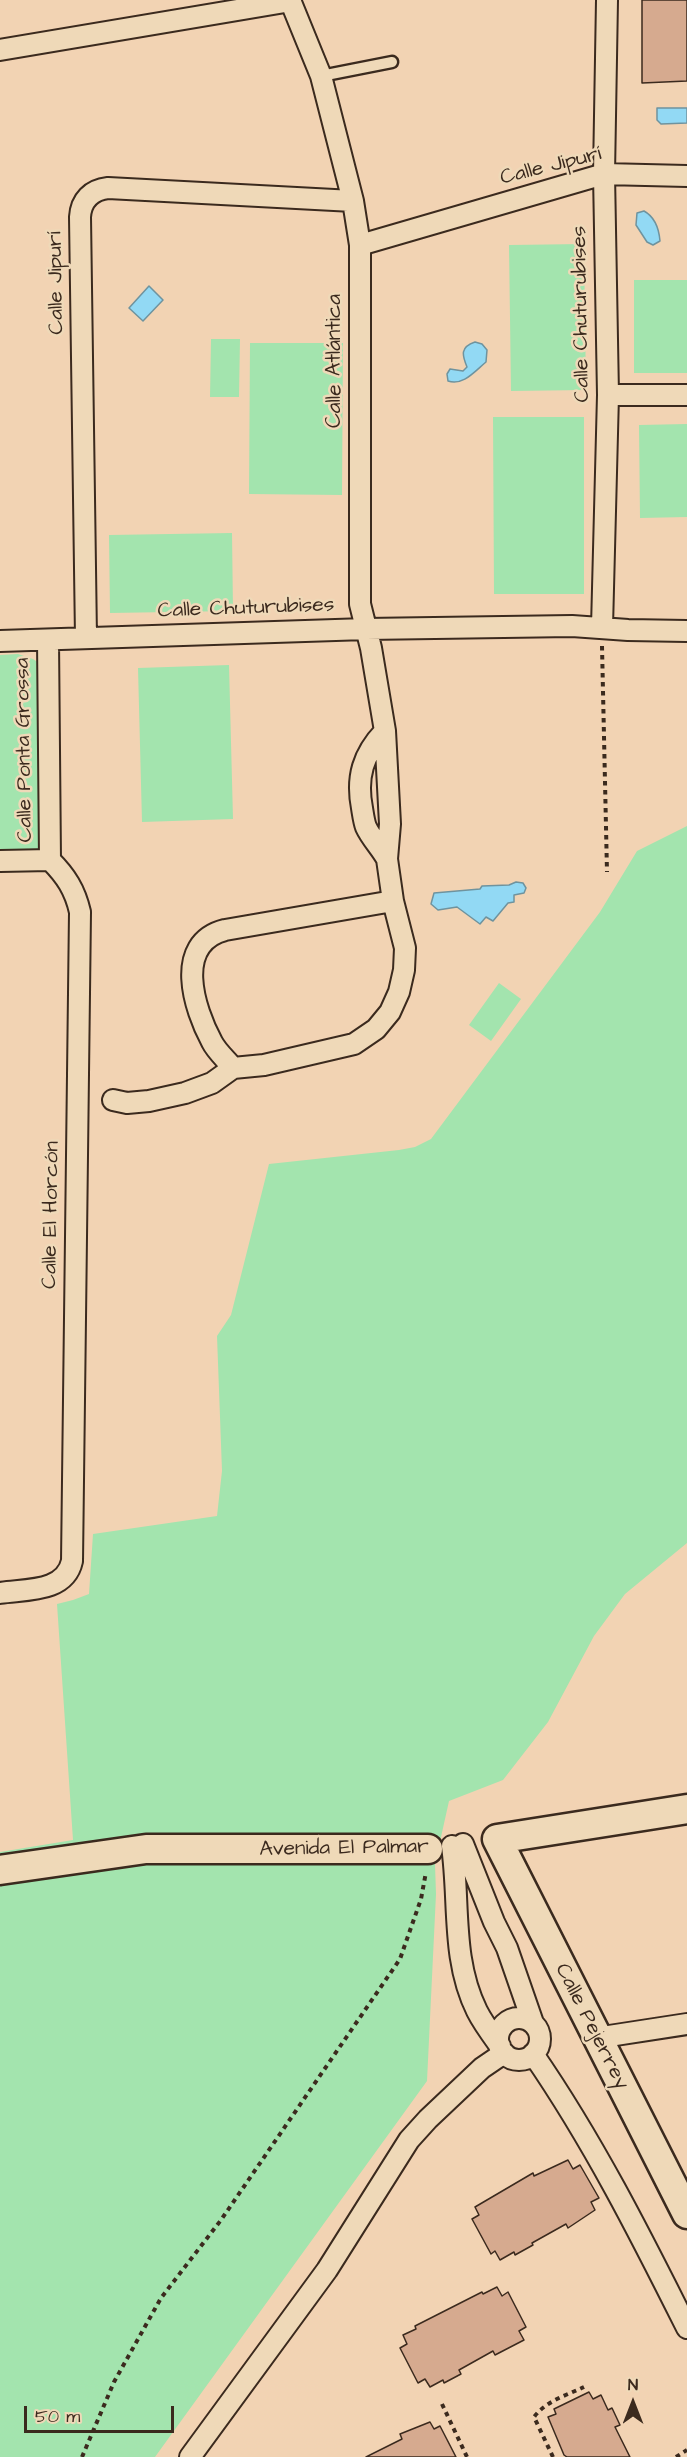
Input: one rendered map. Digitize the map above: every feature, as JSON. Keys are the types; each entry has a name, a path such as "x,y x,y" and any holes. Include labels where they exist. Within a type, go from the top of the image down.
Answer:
{"street":[{"path":"0,50 291,0"},
{"name":"Calle Atlántica","path":"291,0 321,76 353,201 360,245 360,604 385,731 390,824 387,858"},
{"name":"Calle Chuturubises","path":"602,627 608,395 604,174 607,0"},
{"name":"Calle Jipurí","path":"360,245 604,174 687,176"},
{"name":"Calle Jipurí","path":"86,638 80,217 82,205 96,190 108,188 353,201"},
{"path":"608,395 687,395"},
{"name":"Calle Chuturubises","path":"0,642 366,629 572,626 687,631"},
{"name":"Calle Ponta Grossa","path":"48,640 50,860"},
{"path":"113,1100 127,1103 149,1101 185,1093 212,1083 234,1068 264,1065 354,1044 376,1029 390,1012 399,992 404,970 405,948 393,901 387,858 366,826 359,793 364,758 373,743 385,731"},
{"path":"0,861 50,860"},
{"name":"Calle El Horcón","path":"0,1593 54,1585 64,1578 72,1562 80,912 76,894 66,876 50,860"},
{"path":"234,1068 213,1045 197,1010 192,963 203,941 225,930 393,901"},
{"name":"Avenida El Palmar","path":"0,1870 146,1849 448,1846 687,1809"},
{"name":"Calle Pejerrey","path":"497,1839 687,2214"},
{"path":"448,1846 507,1948 527,2000 533,2023 540,2035 538,2049 533,2054 518,2060 510,2058 502,2050 477,2011 466,1983 459,1947 448,1846"},
{"path":"502,2050 498,2039 504,2024 518,2018 533,2023"},
{"path":"596,2038 687,2024"},
{"path":"190,2457 327,2270 409,2140 428,2119 502,2050"},
{"path":"533,2054 591,2145 635,2224 687,2328"}],"lane":[{"path":"321,76 392,62"}],"path":[{"path":"602,627 607,872"},
{"path":"82,2457 114,2382 161,2298 221,2220 400,1959 421,1899 448,1846"},
{"path":"553,2457 534,2417 548,2404 584,2387"},
{"path":"442,2404 468,2457"},
{"path":"676,2457 687,2450"}],"green space":[{"path":"584,244 586,390 511,391 509,245"},
{"path":"634,280 687,280 687,373 634,373"},
{"path":"211,339 240,339 239,397 210,397"},
{"path":"250,343 343,343 342,495 249,494"},
{"path":"493,417 584,417 584,594 494,594"},
{"path":"687,424 687,517 640,518 639,425"},
{"path":"232,533 233,611 110,613 109,535"},
{"path":"18,654 42,665 45,844 38,849 0,850 0,655"},
{"path":"229,665 233,819 142,822 138,668"},
{"path":"687,826 687,1543 625,1594 594,1636 548,1722 503,1780 449,1801 435,1864 436,1894 427,2081 155,2457 0,2457 0,1852 73,1840 57,1604 89,1594 93,1534 217,1516 222,1471 217,1336 231,1315 269,1164 399,1150 415,1147 431,1139 600,912 637,851"},
{"path":"499,983 521,999 491,1041 469,1025"}],"water":[{"path":"657,108 687,108 687,123 661,124 657,120"},
{"path":"644,211 654,220 659,232 660,241 653,245 647,242 636,225 637,213"},
{"path":"149,286 163,300 143,321 129,308"},
{"path":"475,342 482,344 487,350 486,362 473,374 459,382 448,381 447,374 450,369 463,371 467,367 463,352 467,346"},
{"path":"516,882 523,883 526,888 524,893 514,895 514,902 508,903 493,921 486,917 480,924 457,907 438,910 431,904 434,893 480,889 482,886 509,885"}],"building":[{"path":"642,0 687,0 687,81 642,83"},
{"path":"568,2160 573,2169 580,2165 599,2198 591,2202 595,2210 568,2228 566,2224 515,2255 514,2252 500,2260 495,2251 491,2254 472,2219 479,2215 475,2207 533,2173 534,2176"},
{"path":"497,2287 502,2296 508,2292 526,2327 519,2331 524,2340 495,2355 493,2351 459,2370 461,2374 444,2383 443,2380 430,2387 425,2379 418,2383 400,2348 407,2344 403,2335 416,2329 415,2326 482,2292 483,2294"},
{"path":"589,2392 593,2399 601,2395 608,2410 612,2408 620,2425 615,2427 630,2457 567,2457 564,2455 548,2417 556,2414 554,2409"},
{"path":"430,2422 434,2429 440,2426 456,2457 366,2457 402,2439 400,2434"}]}
